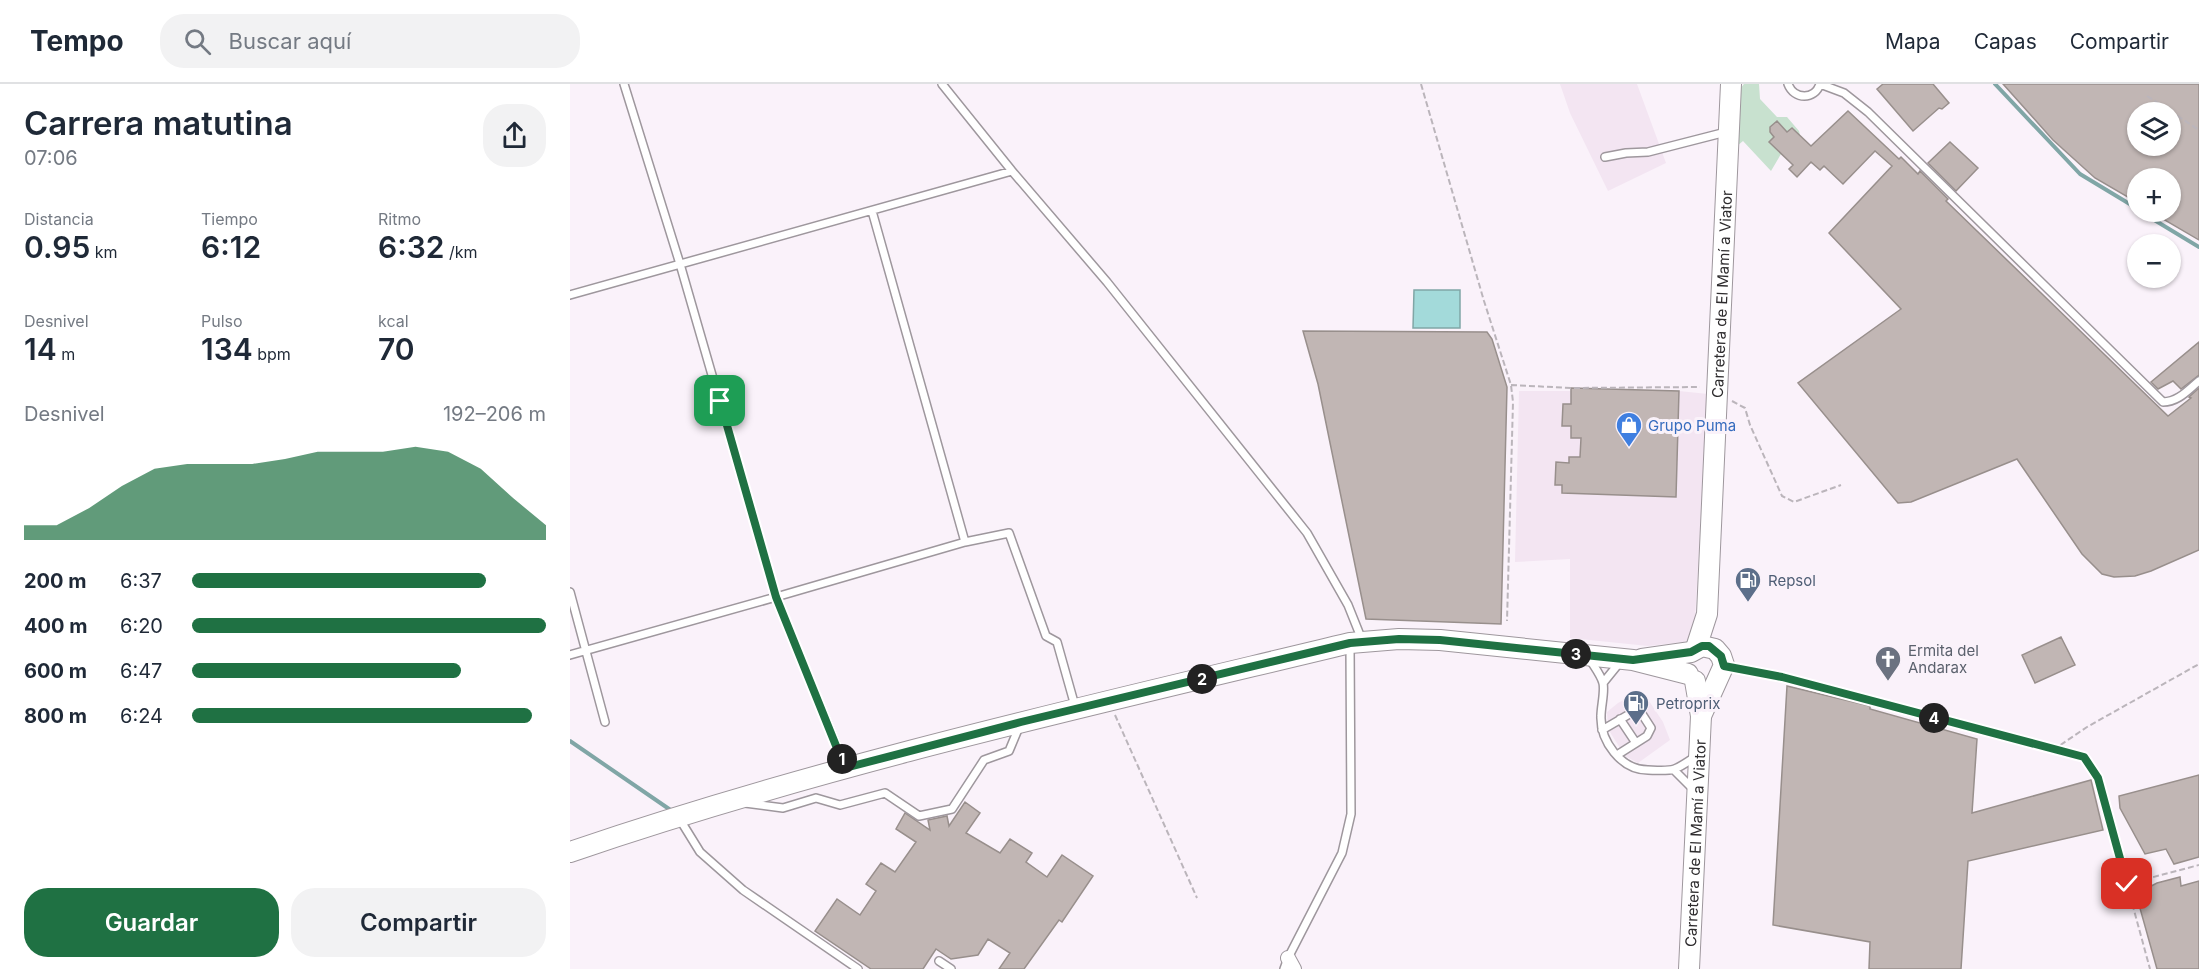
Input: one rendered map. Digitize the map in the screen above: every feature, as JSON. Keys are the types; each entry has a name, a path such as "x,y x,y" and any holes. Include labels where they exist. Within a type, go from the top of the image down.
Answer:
{"street":[{"name":"Carretera de El Mamí a Viator","path":"1709,659 1707,614 1731,84"},
{"path":"570,852 678,816 845,768 1076,708 1356,643 1399,639 1440,640 1627,659 1709,659"},
{"path":"1627,659 1707,684 1709,659"},
{"path":"1701,716 1686,664 1709,659"},
{"path":"1701,716 1709,659"},
{"name":"Carretera de El Mamí a Viator","path":"1689,969 1701,716"}],"lane":[{"path":"624,84 680,264 776,597 845,768"},
{"path":"942,84 1012,171 1107,282 1307,533 1348,605 1356,643 1352,814 1341,853 1287,966"},
{"path":"1788,84 1797,95 1810,96 1818,92 1820,84 1844,93 1869,112 2163,402 2178,399 2199,381"},
{"path":"1605,157 1648,152 1729,131"},
{"path":"570,295 1012,171"},
{"path":"872,212 965,542"},
{"path":"570,655 965,542 1009,533 1046,636 1057,642 1076,708"},
{"path":"570,592 605,722"},
{"path":"1588,656 1603,683 1600,717 1602,730 1617,755 1631,768 1675,771 1700,754"},
{"path":"1603,683 1627,659"},
{"path":"1602,730 1633,712 1641,714 1651,728 1647,736 1617,755"},
{"path":"1620,719 1636,743"},
{"path":"730,802 783,808 816,798 840,805 885,793 919,816 952,809 984,760 1009,751 1021,722"},
{"path":"1675,771 1698,794"},
{"path":"678,816 700,852 743,890 858,969"},
{"path":"939,961 951,969"}],"path":[{"path":"1421,84 1484,301 1511,385 1513,402 1507,621"},
{"path":"2147,96 2199,130"},
{"path":"1511,385 1717,394 1745,408 1750,425 1782,496 1794,502 1841,485"},
{"path":"1709,659 2084,757 2098,778 2150,969"},
{"path":"2053,750 2087,727 2199,664"},
{"path":"1109,701 1197,898"},
{"path":"2127,884 2199,865"}],"shaded area":[{"path":"1560,84 1637,84 1666,163 1608,191 1570,113"},
{"path":"1519,391 1679,391 1708,394 1694,635 1684,642 1648,646 1570,638 1570,559 1515,562"},
{"name":"Petroprix","path":"1633,695 1649,701 1663,722 1670,740 1638,763 1625,756 1608,729 1607,712"}],"green space":[{"path":"1744,84 1759,84 1760,99 1777,117 1787,117 1799,131 1800,135 1781,154 1771,171 1743,141 1737,146 1739,90"}],"water":[{"path":"1414,290 1460,290 1460,328 1413,328"}],"building":[{"path":"1883,84 1933,84 1949,103 1942,109 1939,108 1913,131 1877,89"},
{"path":"2003,84 2199,84 2199,240 2168,222 2181,222 2181,168 2127,168 2127,197 2095,178 2053,140"},
{"path":"1848,111 1899,159 1901,157 1918,174 1920,171 1948,199 1946,201 2168,416 2191,398 2189,397 2199,388 2199,550 2135,576 2114,577 2102,574 2082,554 2017,459 1911,502 1898,503 1798,383 1901,309 1829,233 1892,166 1875,151 1843,184 1824,166 1820,170 1811,162 1797,177 1789,169 1793,165 1769,142 1774,137 1770,132 1770,127 1777,121 1787,132 1792,128 1811,146"},
{"path":"1950,142 1978,168 1956,191 1928,163"},
{"path":"1303,331 1487,332 1492,339 1507,387 1501,624 1366,619 1318,384"},
{"path":"2199,342 2199,375 2181,389 2173,381 2158,389 2151,382"},
{"name":"Grupo Puma","path":"1571,388 1679,391 1676,497 1562,493 1562,485 1555,485 1556,462 1569,463 1569,457 1580,457 1581,438 1571,438 1571,426 1562,426 1563,404 1571,404"},
{"path":"2061,637 2075,665 2035,683 2022,655"},
{"path":"1787,686 1870,706 1870,709 1977,739 1972,813 2091,780 2103,830 1968,861 1961,969 1869,969 1870,942 1773,925"},
{"path":"2199,775 2199,857 2174,864 2166,849 2145,854 2120,808 2119,796"},
{"path":"965,802 980,813 966,833 1000,853 1010,839 1032,853 1026,862 1047,877 1062,855 1093,876 1062,922 1059,920 1024,969 999,969 1010,953 988,939 978,955 951,959 936,949 923,969 871,969 815,931 837,899 860,915 876,891 866,884 881,863 895,872 916,842 896,829 905,813 930,830 928,820 947,816 949,826"},
{"path":"2180,877 2181,886 2199,881 2199,969 2157,969 2136,894 2157,883"}],"waterway":[{"path":"1995,84 2080,174 2127,202"},
{"path":"2158,222 2199,247"},
{"path":"570,741 672,811"}],"place":[{"name":"Grupo Puma","path":"1629,448"},
{"name":"Repsol","path":"1748,603"},
{"name":"Ermita del Andarax","path":"1888,682"},
{"name":"Petroprix","path":"1636,726"}],"route":[{"path":"720,401 776,597 845,768 1021,722 1350,643 1399,639 1440,640 1633,660 1691,652 1696,648 1709,646 1721,656 1724,666 1782,677 2084,757 2098,778 2127,884"}]}
